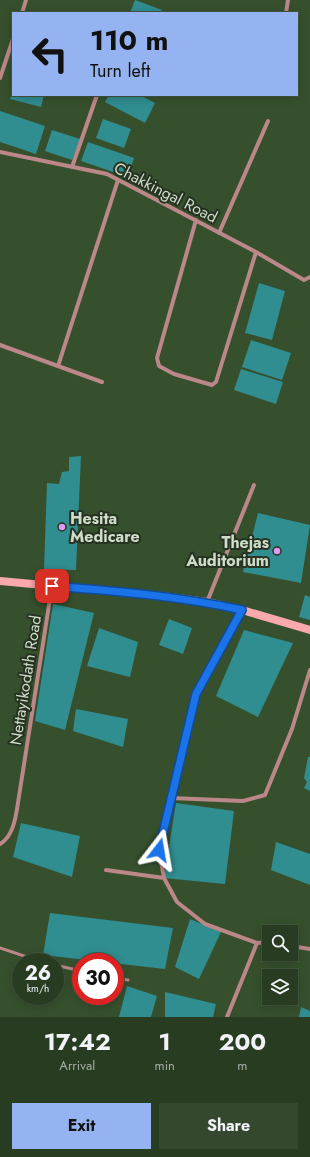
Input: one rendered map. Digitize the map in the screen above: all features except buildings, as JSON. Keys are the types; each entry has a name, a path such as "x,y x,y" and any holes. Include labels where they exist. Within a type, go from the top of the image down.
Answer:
{"main road":[{"path":"0,580 162,596 207,602 242,610 310,630"}],"street":[{"path":"22,12 26,0"},
{"path":"286,12 288,0"},
{"path":"0,78 12,42"},
{"path":"72,167 97,96"},
{"path":"219,233 268,121"},
{"name":"Chakkingal Road","path":"0,152 107,174 256,252 304,280 310,277"},
{"path":"58,366 118,180"},
{"path":"196,220 157,358 159,366 174,374 212,385 216,382 256,252"},
{"path":"0,346 102,382"},
{"path":"207,602 254,485"},
{"name":"Nettayikodath Road","path":"0,844 5,841 13,827 17,809 52,586"},
{"path":"242,610 196,694 159,850 164,878 176,902 205,924 257,943 262,943"},
{"path":"171,798 243,801 265,795 292,729 310,670"},
{"path":"106,870 164,878"},
{"path":"227,1017 257,943"},
{"path":"298,947 310,949"}],"lane":[{"path":"0,948 15,953"},
{"path":"124,979 128,980"}],"place":[{"name":"Hesita Medicare","path":"62,527"},
{"name":"Thejas Auditorium","path":"277,551"}],"route":[{"path":"52,586 162,596 207,602 242,610 196,694 159,850"}]}
